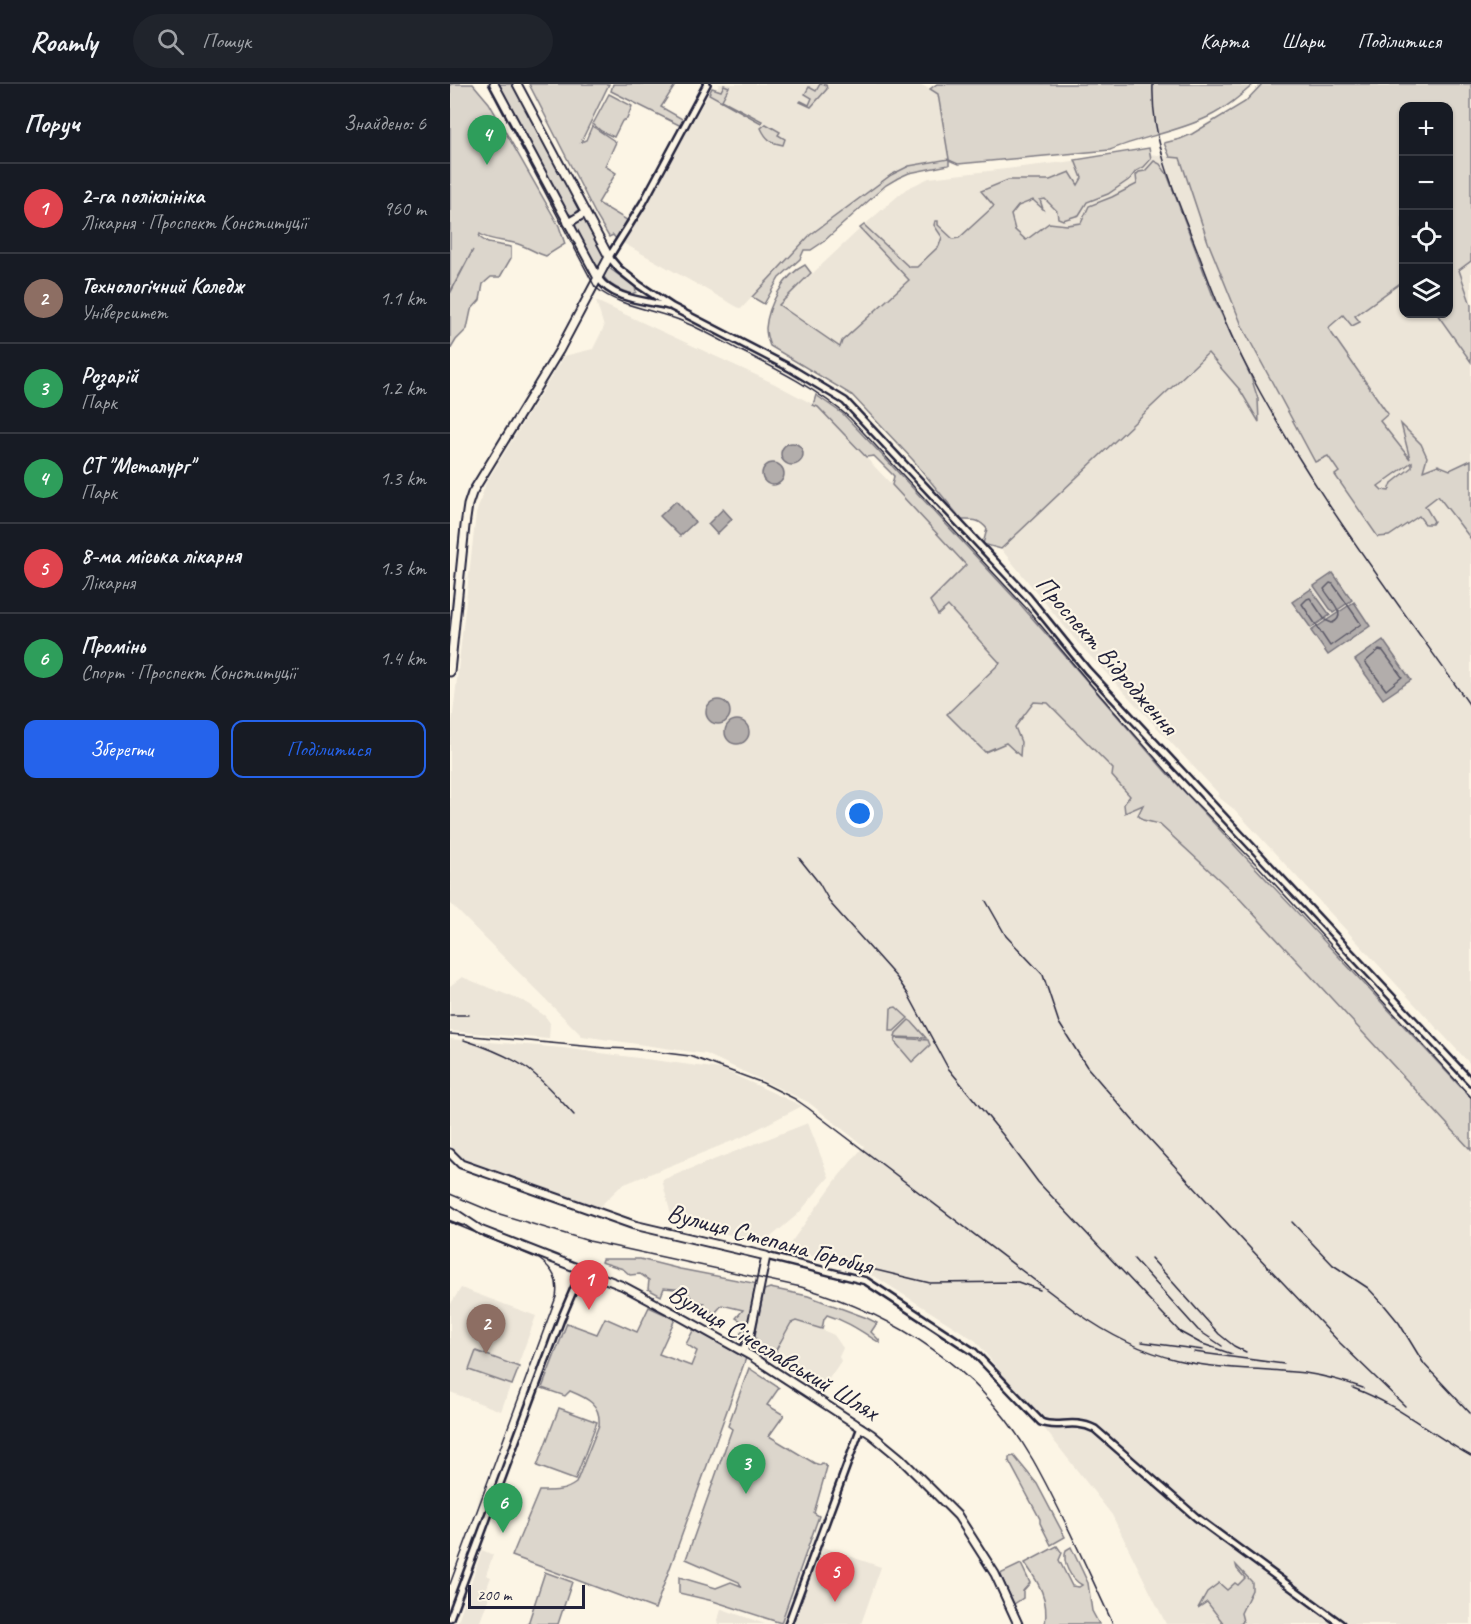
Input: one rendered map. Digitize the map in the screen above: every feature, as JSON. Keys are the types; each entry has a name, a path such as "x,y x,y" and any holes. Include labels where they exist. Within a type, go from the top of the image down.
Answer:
{"main road":[{"name":"Проспект Відродження","path":"494,84 598,278"},
{"name":"Проспект Відродження","path":"517,84 609,257"},
{"path":"568,223 585,213"},
{"path":"450,672 466,516 472,493 559,351 609,257"},
{"name":"Вулиця Степана Горобця","path":"450,1153 461,1164 471,1168 634,1225 766,1256"},
{"name":"Вулиця Січеславський Шлях","path":"450,1210 465,1222"},
{"name":"Вулиця Січеславський Шлях","path":"450,1216 623,1286 743,1351 861,1427 900,1458 958,1516 995,1574 1018,1624"},
{"path":"743,1351 749,1339 766,1256"}],"street":[{"path":"609,257 643,203 707,84"},
{"name":"Проспект Відродження","path":"609,257 619,269 639,285 672,307 833,392 857,412 1028,597 1087,670 1471,1082"},
{"name":"Проспект Відродження","path":"598,278 610,290 621,296 672,307"},
{"name":"Вулиця Степана Горобця","path":"766,1256 866,1281 974,1352 1035,1416 1046,1424 1076,1422 1095,1429 1197,1518 1341,1624"},
{"path":"450,1618 541,1370 582,1270"},
{"path":"788,1624 861,1427"}],"shaded area":[{"path":"450,84 473,84 489,103 559,226 565,244 546,256 518,244 480,234 479,237 488,243 511,247 511,258 500,277 491,277 483,284 480,300 471,310 467,329 450,350 450,294 473,250 450,292"},
{"path":"499,84 515,84 580,208 573,216 566,212"},
{"path":"529,84 609,84 581,142 586,140 592,126 616,142 605,166 616,173 598,203 627,220 623,233 617,240 613,235 609,237 597,217"},
{"path":"613,84 676,84 661,107 684,120 681,126 611,91"},
{"path":"719,84 920,84 938,94 949,159 909,166 891,175 867,192 810,235 741,309 623,243 712,88 717,89"},
{"path":"820,84 826,85 827,89 811,107 800,102 809,105 812,98 805,94 809,87 816,91"},
{"path":"937,84 1254,84 1238,98 1208,117 1184,127 1110,150 958,164 949,160 949,165 909,173 886,185 823,242 811,250 804,250 800,259 779,278 764,304 752,297 810,235 891,175 909,166 949,159 938,94 930,89"},
{"path":"1262,84 1471,84 1471,261 1459,270 1471,305 1471,362 1440,318 1453,318 1453,102 1399,102 1399,284 1355,316 1360,322 1352,326 1343,315 1328,328 1388,414 1380,421 1410,459 1401,424 1421,444 1427,457 1423,471 1438,465 1450,470 1471,460 1471,539 1438,496 1425,506 1434,521 1432,524 1425,524 1419,516 1389,536 1378,537 1335,475 1339,472 1328,456 1315,462 1243,328 1208,242 1180,158 1170,157 1164,143 1192,134 1245,102","holes":["1412,462 1412,467 1392,483 1389,491 1382,490 1378,486"]},
{"path":"1471,84 1471,1065 1235,810 1217,796 1219,794 1078,643 1001,549 1015,535 779,305 906,189 929,178 1142,153 1180,158 1399,102 1399,318 1453,318 1453,102 1400,102"},
{"path":"724,85 729,87 722,100 762,121 761,123 709,94 712,88 721,91"},
{"path":"609,94 632,106 627,119 622,121 614,137 593,124"},
{"path":"766,124 780,132 778,135 785,139 783,145 767,138 761,128"},
{"path":"1149,148 1151,159 1144,167 1108,194 1087,202 1079,215 1063,220 1058,218 1057,211 1045,199 1040,200 1043,209 1033,200 1018,206 1011,215 1015,230 1026,240 1049,223 1067,225 1081,223 1089,206 1137,184 1136,175 1145,171 1154,161 1160,164 1167,174 1213,296 1251,377 1258,399 1259,422 1240,390 1208,353 1001,549 983,544 987,529 976,521 962,520 913,460 852,395 770,346 766,328 770,310 784,283 805,265 811,273 779,305 840,347 842,341 909,280 860,228 864,225 909,267 917,267 939,246 942,237 934,225 935,221 938,221 938,225 953,239 959,238 994,206 981,191 1008,180 1050,180 1070,172 1078,185 1082,178 1075,160"},
{"path":"585,219 606,257 599,266 593,264 575,229 576,223"},
{"path":"609,268 635,287 636,292 632,294 608,282 603,275"},
{"path":"596,301 773,383 818,407 967,564 1159,823 1238,897 1471,1150 1471,1624 1166,1624 1112,1515 976,1341 876,1277 787,1248 839,1176 864,1146 808,1102 706,1054 582,1036 450,903 450,740 476,514 486,483 564,356 593,349 604,327"},
{"path":"816,395 843,414 881,454 1020,604 1165,771 1471,1098 1471,1150 1238,897 1159,824 1143,820 1138,815 1143,805 1125,813 1124,804 1130,796 1112,776 1113,769 1048,703 1034,702 1015,727 1021,742 1020,756 1006,743 985,752 947,714 1000,663 948,606 938,615 930,601 966,565 892,485 894,476 874,456 866,457 818,407 813,405"},
{"path":"462,977 525,1002 545,1016 550,1023 549,1039 450,1031 450,986"},
{"path":"896,1007 908,1018 894,1031 890,1031 891,1008"},
{"path":"909,1020 912,1022 926,1038 895,1037"},
{"path":"896,1038 928,1040 930,1045 912,1062 895,1042"},
{"path":"450,1039 563,1048 721,1069 802,1106 742,1137 622,1185 598,1208 474,1164 459,1156 450,1145"},
{"path":"808,1123 829,1177 798,1214 765,1242 673,1223 662,1180"},
{"path":"602,1259 640,1259 758,1284 746,1339 738,1338 746,1324 736,1318 743,1310 722,1305 715,1313 705,1309 704,1303 694,1302 686,1290 664,1288 661,1296 648,1289 649,1280 640,1274 630,1275 623,1269 601,1262"},
{"path":"461,1288 536,1316 501,1411 450,1392 450,1305"},
{"path":"770,1288 808,1296 877,1323 871,1332 880,1343 848,1324 827,1315 822,1329 796,1321 791,1323 776,1350 778,1354 774,1359 765,1357 758,1351 755,1335 764,1290"},
{"path":"649,1307 675,1319 659,1354 691,1366 697,1351 686,1344 694,1329 746,1358 655,1609 512,1556 539,1491 554,1491 576,1483 599,1425 598,1412 587,1399 570,1391 565,1396 542,1388 567,1323 597,1334 605,1318 637,1332"},
{"path":"793,1317 834,1335 843,1348 839,1357 841,1361 826,1383 777,1350"},
{"path":"476,1351 519,1367 512,1385 469,1370"},
{"path":"749,1368 779,1388 767,1405 784,1415 769,1436 814,1463 820,1465 822,1463 827,1467 814,1513 819,1516 781,1623 713,1601 679,1593 679,1577 716,1588 731,1582 741,1586 739,1582 686,1559 732,1429 728,1426"},
{"path":"559,1408 597,1422 575,1480 537,1466"},
{"path":"1014,1456 1037,1484 1065,1537 1051,1545 1009,1461 1009,1457"},
{"path":"820,1546 881,1567 861,1624 793,1624"},
{"path":"1057,1546 1062,1553 1059,1560 1072,1586 1079,1587 1082,1585 1071,1574 1065,1560 1066,1550 1071,1547 1088,1583 1092,1611 1099,1624 1045,1624 1046,1607 1042,1592 1025,1563"},
{"path":"482,1550 493,1555 486,1575 491,1577 485,1593 490,1595 479,1624 457,1624"},
{"path":"1021,1564 1030,1583 1023,1591 1023,1598 1014,1604 1000,1574"},
{"path":"1236,1565 1252,1582 1252,1590 1241,1613 1243,1621 1241,1624 1224,1624 1207,1602 1198,1608 1207,1592 1219,1583 1227,1590 1235,1583 1238,1585 1245,1578"},
{"path":"545,1572 572,1582 558,1624 528,1624"},
{"path":"722,1609 765,1624 717,1624"}],"water":[{"path":"792,443 800,446 803,454 800,462 792,465 784,462 781,454 784,446"},
{"path":"773,463 781,466 784,474 781,482 773,485 765,482 762,474 765,466"},
{"path":"676,501 695,522 680,536 660,516"},
{"path":"723,509 732,519 717,534 708,524"},
{"path":"1333,573 1352,600 1333,613 1314,586"},
{"path":"1311,589 1330,615 1311,628 1292,602"},
{"path":"1354,602 1370,626 1328,655 1311,631"},
{"path":"1383,640 1411,680 1383,699 1355,660"},
{"path":"718,700 723,701 729,707 729,717 723,723 718,724 713,723 707,717 706,712 707,707 713,701"},
{"path":"737,720 742,721 748,727 748,737 742,743 737,744 732,743 726,737 725,732 726,727 732,721"}],"tram line":[{"path":"488,84 595,287 615,300 673,318 705,332 798,381 825,398 850,418 1027,609 1186,793 1258,866 1471,1097"},
{"path":"450,1222 539,1259 554,1275 557,1285 556,1297 450,1584"}],"railway":[{"path":"1153,84 1155,123 1170,181 1242,358 1293,449 1321,493 1471,707"},
{"path":"799,858 819,883 831,904 897,978 948,1068 1038,1182 1180,1332 1200,1343 1232,1354"},
{"path":"986,901 1006,936 1043,975 1059,1023 1087,1067 1250,1248 1340,1343 1405,1406"},
{"path":"450,1015 469,1015"},
{"path":"450,1034 690,1056 763,1083 808,1108 1075,1311 1123,1340 1149,1352 1177,1360 1225,1367 1305,1373 1363,1388"},
{"path":"464,1040 497,1052 528,1069 574,1115"},
{"path":"450,1194 493,1212 589,1241 801,1287 871,1313 904,1330 963,1373 989,1399 1012,1428 1033,1460 1054,1500 1113,1624"},
{"path":"1292,1222 1333,1265 1368,1288 1385,1306 1399,1323 1424,1364 1471,1414"},
{"path":"1151,1258 1219,1334 1246,1352"},
{"path":"1134,1259 1198,1330 1222,1346"},
{"path":"834,1260 930,1283 1018,1282 1040,1290"},
{"path":"1142,1342 1203,1350"},
{"path":"1194,1352 1284,1364"},
{"path":"1353,1388 1399,1411 1471,1456"}],"place":[{"name":"СТ \"Металург\"","path":"487,165"},
{"name":"2-га поліклініка","path":"589,1310"},
{"name":"Технологічний Коледж","path":"486,1354"},
{"name":"Розарій","path":"746,1494"},
{"name":"Промінь","path":"503,1533"},
{"name":"8-ма міська лікарня","path":"835,1602"}]}
